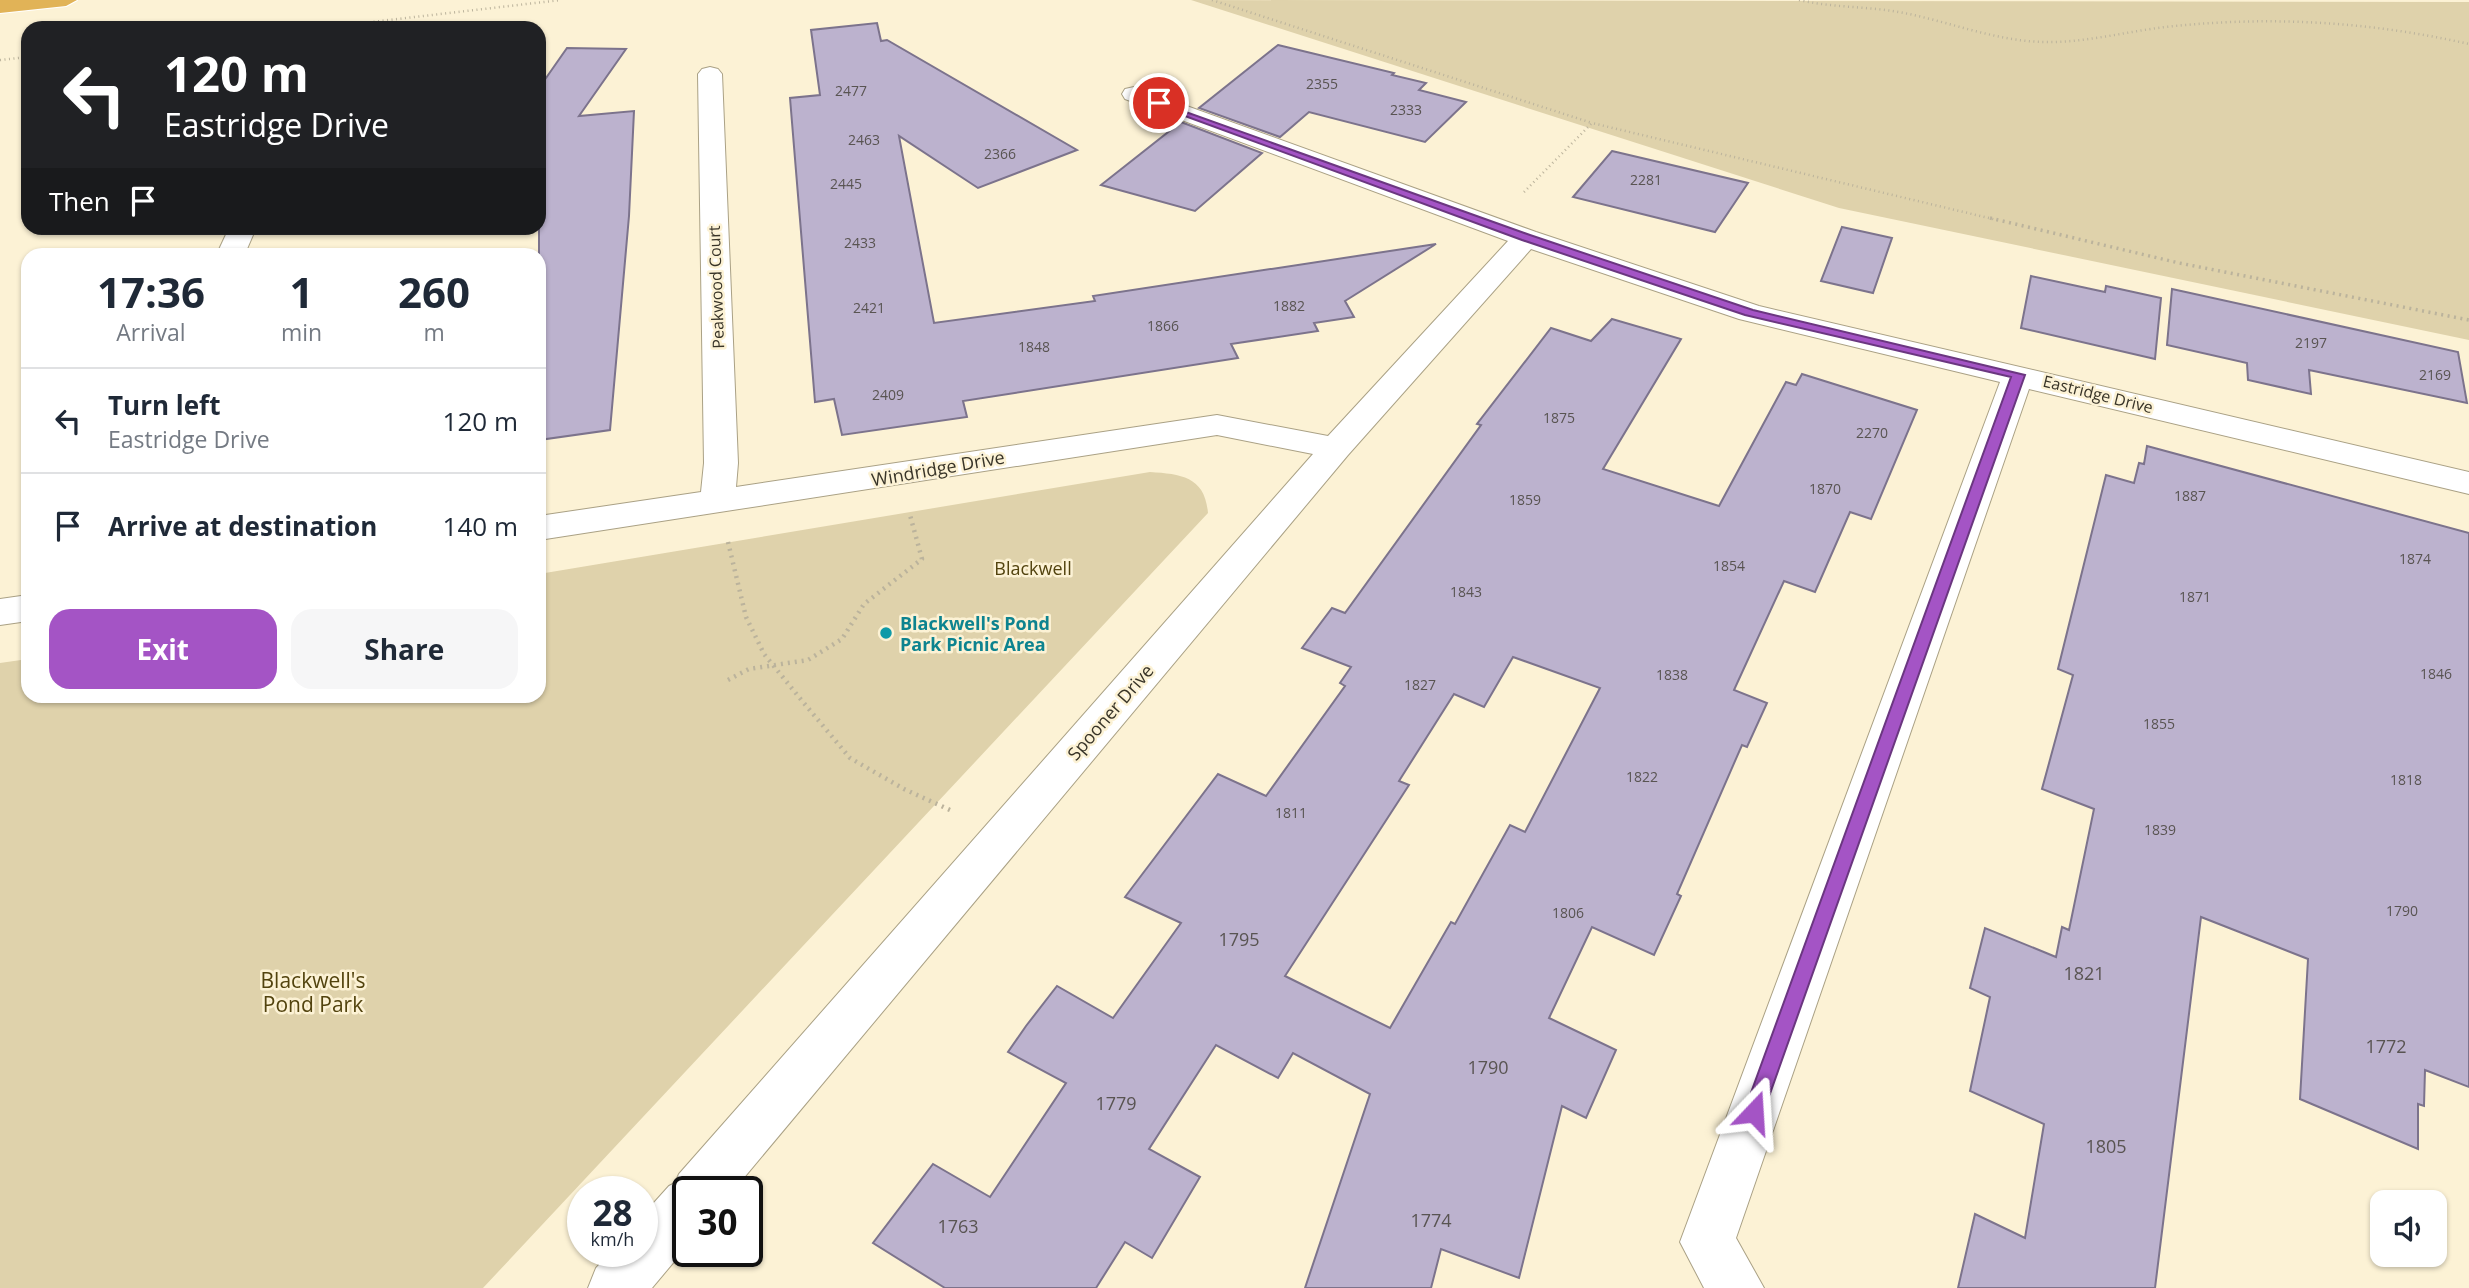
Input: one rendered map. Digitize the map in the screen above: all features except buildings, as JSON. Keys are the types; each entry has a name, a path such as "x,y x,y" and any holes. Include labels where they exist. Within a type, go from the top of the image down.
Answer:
{"highway":[{"path":"0,6 66,0"}],"street":[{"name":"Peakwood Court","path":"710,74 721,463 718,500"},
{"name":"Eastridge Drive","path":"1134,94 1526,238 1749,313 2469,483"},
{"name":"Spooner Drive","path":"712,1176 1336,448 1526,238"},
{"path":"1736,1288 1707,1242 2018,375"},
{"name":"Windridge Drive","path":"546,527 1217,425 1336,448"},
{"path":"0,612 21,609"},
{"path":"616,1288 672,1223"}],"path":[{"path":"380,21 561,0"},
{"path":"1212,0 1592,123 2179,263 2469,320"},
{"path":"1799,0 1882,9 1985,33 2039,41 2066,42 2176,26 2338,21 2392,27 2469,44"},
{"path":"0,60 21,58"},
{"path":"1520,196 1592,123"},
{"path":"728,680 750,670 808,660 842,639 846,627 868,604 922,559 907,507"},
{"path":"727,535 746,617 764,654 850,758 904,789 950,810"}],"green space":[{"path":"1191,0 2469,2 2469,340 1839,208"},
{"name":"Blackwell's Pond Park","path":"1150,472 1182,476 1190,480 1197,485 1206,501 1208,513 588,1176 567,1176 567,1198 483,1288 0,1288 0,663 21,660 21,703 546,703 546,573"}],"place":[{"name":"Blackwell's Pond Park Picnic Area","path":"886,633"}],"route":[{"path":"1159,103 1526,238 1749,313 2018,375 1754,1112"}],"park label":[{"name":"Blackwell","path":"1033,568"}]}
